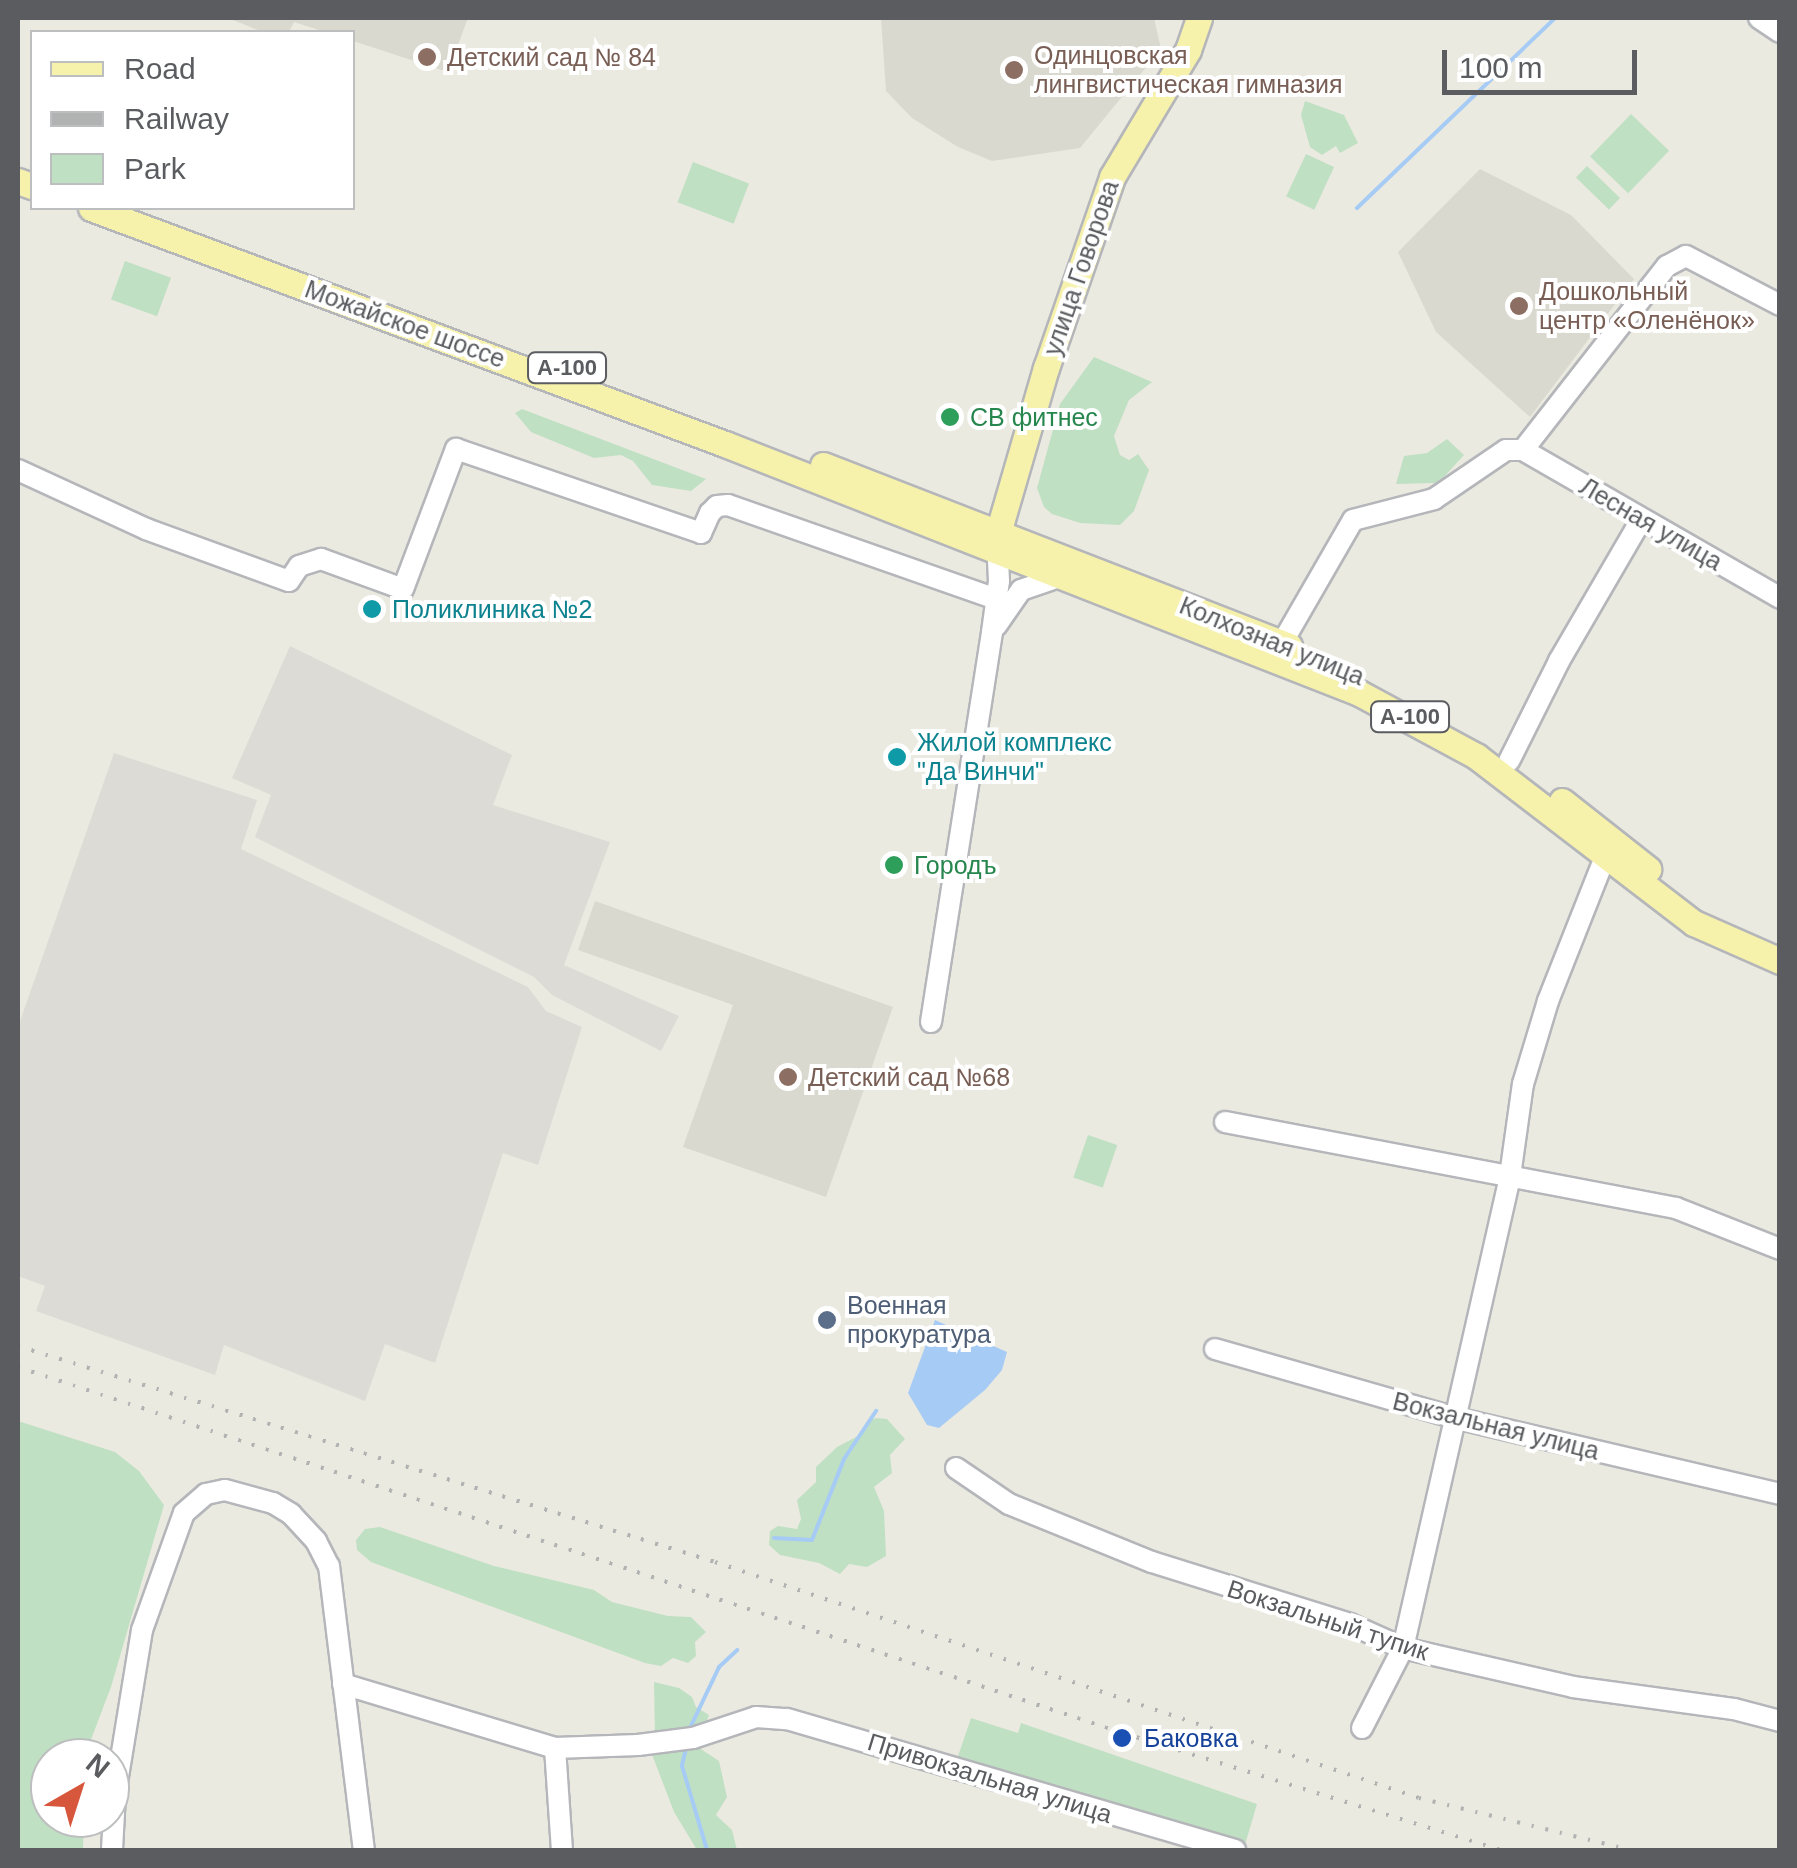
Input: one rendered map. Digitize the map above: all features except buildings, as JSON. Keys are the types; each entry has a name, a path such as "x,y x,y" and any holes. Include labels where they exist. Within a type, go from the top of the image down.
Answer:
{"main road":[{"name":"улица Говорова","path":"997,543 1003,504 1099,212 1122,159 1188,50 1200,18"},
{"name":"Можайское шоссе","path":"96,210 997,543"},
{"name":"Можайское шоссе","path":"140,210 713,422 997,543"},
{"name":"Колхозная улица","path":"997,543 1060,577 1296,667 1405,714 1476,756 1694,924 1780,961"},
{"name":"Колхозная улица","path":"997,543 1282,643 1412,700 1510,761 1697,906 1780,944"}],"street":[{"path":"1759,18 1780,32"},
{"path":"1282,643 1353,520 1434,499 1506,450 1523,450 1667,266 1686,256 1780,305"},
{"path":"18,470 146,529 289,581 299,566 320,559 403,589 456,449 702,533 710,513 717,506 728,504 997,599"},
{"name":"Лесная улица","path":"1523,450 1780,598"},
{"path":"1510,761 1559,661 1642,520"},
{"path":"931,1022 997,599 997,543"},
{"path":"992,632 1022,590 1060,577"},
{"path":"1362,1728 1403,1648 1510,1176 1528,1068 1553,986 1605,857"},
{"path":"1225,1122 1676,1208 1780,1249"},
{"name":"Вокзальная улица","path":"1215,1349 1456,1418 1780,1494"},
{"name":"Вокзальный тупик","path":"956,1468 1010,1504 1152,1562 1350,1624 1403,1648 1573,1688 1734,1709 1780,1721"},
{"path":"112,1850 115,1795 142,1630 184,1513 206,1494 225,1490 273,1503 316,1541 329,1566 364,1850"},
{"name":"Привокзальная улица","path":"343,1684 555,1748 638,1746 693,1738 742,1721 772,1717 813,1725 1235,1850"},
{"path":"555,1748 562,1850"}],"shaded area":[{"name":"Детский сад № 84","path":"228,18 468,18 448,72 355,42 355,30 319,30 294,22 290,30 258,30"},
{"name":"Одинцовская лингвистическая гимназия","path":"881,18 1154,18 1161,49 1080,148 992,161 958,147 912,118 886,91"},
{"name":"Дошкольный центр «Оленёнок»","path":"1480,169 1571,215 1634,279 1530,417 1436,332 1398,252"},
{"path":"290,646 512,755 493,805 610,842 564,965 679,1016 661,1051 552,995 534,977 255,837 271,795 232,778"},
{"path":"114,753 257,800 241,849 528,987 546,1011 582,1027 538,1165 503,1153 435,1363 385,1344 365,1401 224,1345 215,1375 36,1311 45,1286 18,1276 18,1027"},
{"name":"Детский сад №68","path":"595,901 893,1007 826,1197 683,1147 733,1005 578,950"}],"green space":[{"path":"1305,101 1344,115 1358,143 1340,153 1336,146 1322,155 1310,147 1301,115"},
{"path":"1631,114 1669,151 1628,193 1590,156"},
{"path":"1306,154 1334,167 1314,210 1286,197"},
{"path":"693,162 749,184 734,224 678,202"},
{"path":"1587,166 1620,198 1609,209 1576,178"},
{"path":"125,261 171,278 157,316 111,300"},
{"path":"1094,357 1152,382 1129,400 1114,436 1120,455 1129,460 1138,454 1149,470 1134,511 1120,525 1080,523 1052,514 1044,507 1037,488 1060,404"},
{"path":"522,409 706,479 691,491 652,485 633,461 621,455 594,458 531,432 515,413"},
{"path":"1447,439 1464,455 1443,478 1435,483 1396,484 1404,456 1427,453"},
{"path":"1088,1135 1117,1145 1103,1188 1073,1178"},
{"path":"887,1419 905,1439 890,1455 892,1473 874,1487 884,1511 886,1556 867,1567 849,1564 840,1574 819,1563 780,1555 769,1545 770,1531 778,1526 797,1529 801,1519 797,1500 816,1482 816,1467 837,1447 858,1436 869,1420"},
{"path":"18,1421 115,1452 139,1471 164,1505 111,1687 92,1738 30,1738 30,1838 83,1838 83,1850 18,1850"},
{"path":"380,1527 494,1566 594,1590 612,1602 668,1616 691,1617 706,1632 695,1642 696,1656 688,1663 673,1658 661,1666 645,1663 371,1562 357,1550 356,1540 365,1529"},
{"path":"654,1682 679,1688 692,1697 696,1707 709,1715 704,1728 655,1738"},
{"path":"971,1718 1018,1733 1021,1723 1257,1804 1245,1845 957,1759"},
{"path":"695,1745 719,1761 727,1797 716,1815 732,1830 737,1850 697,1850 674,1812 651,1752"}],"water":[{"path":"935,1320 1007,1352 1002,1370 985,1390 939,1428 927,1425 908,1393"}],"waterway":[{"path":"1357,208 1555,18"},
{"path":"774,1538 812,1540 844,1459 876,1411"},
{"path":"689,1730 719,1667 737,1650"},
{"path":"687,1744 682,1766 707,1850"}],"railway":[{"path":"18,1346 715,1562 1419,1798 1631,1850"},
{"path":"18,1367 1123,1733 1500,1850"}],"place":[{"name":"Детский сад № 84","path":"427,57"},
{"name":"Одинцовская лингвистическая гимназия","path":"1014,70"},
{"name":"Дошкольный центр «Оленёнок»","path":"1519,306"},
{"name":"СВ фитнес","path":"950,417"},
{"name":"Поликлиника №2","path":"372,609"},
{"name":"Жилой комплекс \"Да Винчи\"","path":"897,757"},
{"name":"Городъ","path":"894,865"},
{"name":"Детский сад №68","path":"788,1077"},
{"name":"Военная прокуратура","path":"827,1320"},
{"name":"Баковка","path":"1122,1738"}]}
